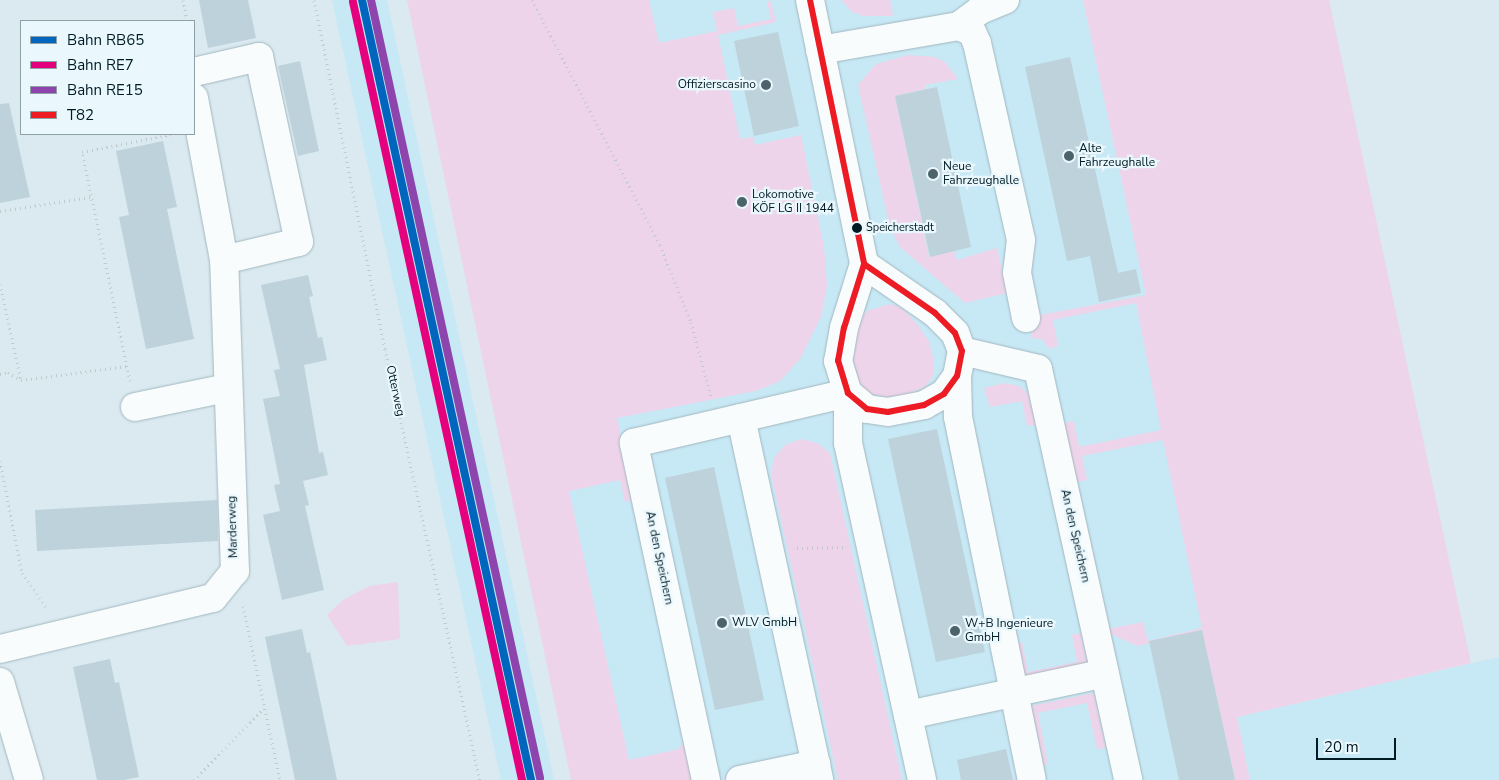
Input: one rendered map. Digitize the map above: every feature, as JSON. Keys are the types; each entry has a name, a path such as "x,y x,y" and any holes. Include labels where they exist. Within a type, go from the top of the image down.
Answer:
{"street":[{"path":"810,0 864,264 844,328 838,361 848,394 848,442 922,780"},
{"path":"820,50 959,26 980,10 1005,0"},
{"path":"959,26 972,32 977,43 1021,240 1017,273 1026,318"},
{"path":"195,72 259,56 299,242 224,260"},
{"name":"Marderweg","path":"0,649 214,598 235,571 227,388 224,260 195,103"},
{"path":"864,264 935,313 954,333 959,364 958,417 1032,780"},
{"name":"An den Speichern","path":"959,364 1038,368 1128,780"},
{"path":"848,394 867,410 888,412 924,405 944,394 959,364"},
{"path":"135,407 227,388"},
{"name":"An den Speichern","path":"706,780 634,443 848,394"},
{"path":"730,421 769,548 818,772 740,780"},
{"path":"908,715 1105,672"},
{"path":"0,682 29,780"}],"path":[{"path":"183,0 187,20"},
{"name":"Otterweg","path":"314,0 385,349 480,780"},
{"path":"532,0 660,245 730,421"},
{"path":"135,407 82,152 169,135"},
{"path":"0,212 91,197"},
{"path":"0,284 21,380"},
{"path":"0,374 8,372 21,380 127,366"},
{"path":"0,461 22,573 49,612 55,637"},
{"path":"769,548 871,547"},
{"path":"235,571 280,780"},
{"path":"194,780 265,708"}],"shaded area":[{"path":"332,0 387,0 554,780 501,780"},
{"path":"407,0 649,0 659,43 717,31 713,12 734,8 738,26 771,19 767,2 771,1 776,22 718,35 740,139 753,137 755,145 801,135 824,247 827,286 821,317 800,359 780,381 756,391 617,418 634,500 625,502 620,480 569,491 629,760 679,749 679,746 688,744 696,780 571,780"},
{"name":"Speicherstadt","path":"433,0 1083,0 1237,717 1499,657 1499,780 600,780"},
{"path":"841,0 890,0 893,16 863,16 851,11"},
{"path":"1083,0 1329,0 1471,663 1237,717 1250,780 1235,780 1202,630 1137,646 1109,633 1108,629 1143,622 1148,641 1202,628 1163,440 1082,456 1087,480 1077,482 1064,423 1074,421 1079,447 1161,430 1136,303 1053,320 1058,346 1049,349 1042,339 1030,338 1040,315 1146,295"},
{"path":"908,55 935,57 945,62 958,79 925,85 925,89 895,96 929,257 954,251 957,260 997,248 1007,293 965,303 900,247 890,228 858,85 876,64"},
{"path":"890,304 902,308 918,325 929,342 933,357 933,376 925,387 895,399 868,393 856,378 852,361 856,325 867,311"},
{"path":"1004,383 1019,386 1029,394 1036,425 1027,426 1022,401 990,407 984,388"},
{"path":"801,439 817,443 830,453 902,780 838,780 771,474 774,458 785,445"},
{"path":"398,582 400,639 347,646 327,615 343,600 369,586"},
{"path":"1081,633 1088,667 1026,680 1018,643 1022,642 1028,672 1077,662 1072,635"},
{"path":"1094,693 1106,748 1097,749 1087,703 1038,713 1048,764 1044,765 1031,706"}],"building":[{"path":"199,0 248,0 256,38 208,48"},
{"path":"778,32 799,126 754,136 734,41"},
{"name":"Alte Fahrzeughalle","path":"1070,57 1118,273 1136,269 1141,293 1099,302 1090,256 1067,261 1025,67"},
{"path":"300,61 319,151 298,156 278,66"},
{"name":"Neue Fahrzeughalle","path":"937,87 971,247 930,257 895,96"},
{"path":"9,103 30,197 0,203 0,104"},
{"path":"163,141 177,207 167,209 194,339 146,349 119,217 129,215 116,151"},
{"path":"308,275 313,296 309,297 318,338 322,337 327,360 304,365 319,453 323,452 328,475 303,481 309,505 305,506 324,590 282,600 263,515 280,511 274,485 280,484 263,399 280,396 274,370 280,369 261,285"},
{"path":"937,429 985,652 936,662 888,439"},
{"path":"714,467 764,700 715,710 665,478"},
{"path":"217,500 218,541 37,551 35,510"},
{"path":"302,629 307,653 310,652 337,780 295,780 265,637"},
{"path":"1202,630 1235,780 1179,780 1149,641"},
{"path":"110,659 115,683 119,682 139,777 124,780 97,780 73,667"},
{"path":"1006,749 1013,780 961,780 957,760"}],"rail line":[{"name":"RB65","path":"362,0 531,780"},
{"name":"RE15","path":"371,0 540,778"},
{"name":"RE7","path":"353,2 522,780"}],"transit line":[{"name":"T82","path":"810,0 864,264"},
{"name":"T82","path":"864,264 935,313 955,333 962,351 957,376 944,394 924,405 888,412 867,409 848,393 838,361 844,328 864,264"}],"place":[{"name":"Offizierscasino","path":"766,85"},
{"name":"Alte Fahrzeughalle","path":"1069,156"},
{"name":"Neue Fahrzeughalle","path":"933,174"},
{"name":"Lokomotive KÖF LG II 1944","path":"742,202"},
{"name":"Speicherstadt","path":"857,228"},
{"name":"WLV GmbH","path":"722,623"},
{"name":"W+B Ingenieure GmbH","path":"955,631"}]}
